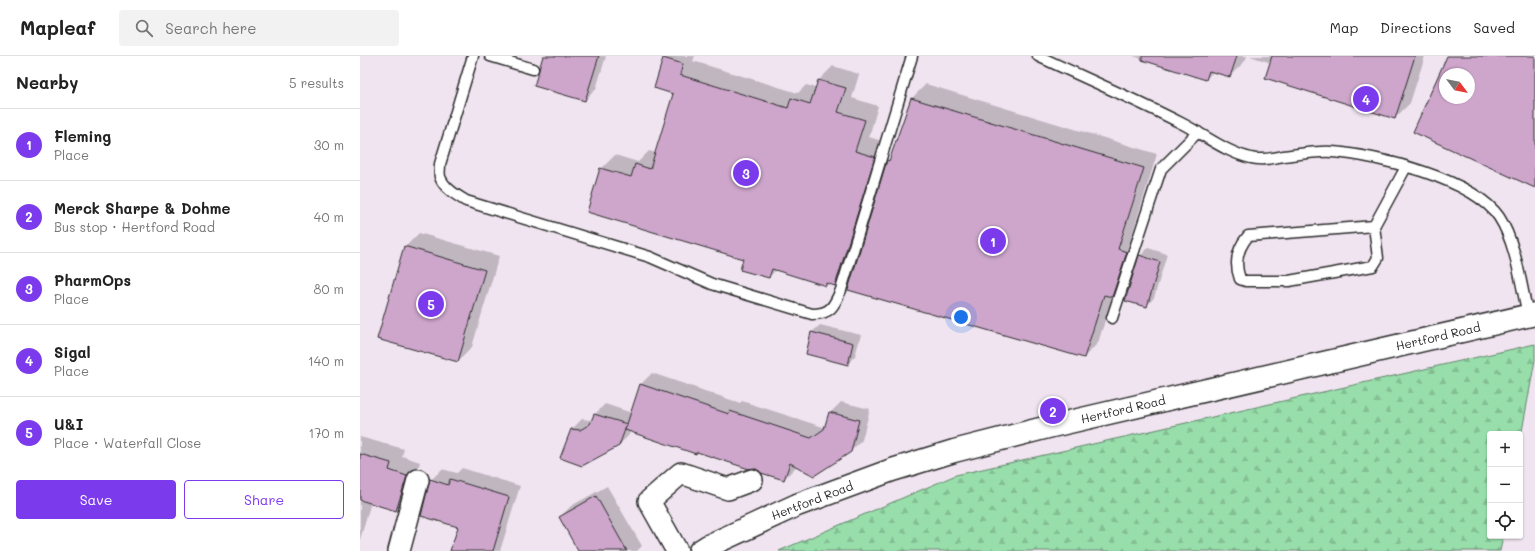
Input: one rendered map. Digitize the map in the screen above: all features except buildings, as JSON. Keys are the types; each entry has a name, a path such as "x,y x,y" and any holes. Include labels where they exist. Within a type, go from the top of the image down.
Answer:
{"main road":[{"name":"Hertford Road","path":"705,549 797,504 892,470 954,451 1052,426 1532,315"}],"street":[{"path":"676,551 649,501 681,473 728,490 752,480"},
{"path":"398,551 418,480"}],"lane":[{"path":"473,56 440,164 440,176 446,186 456,195 466,201 650,257 712,284 812,314 821,314 832,310 841,290 912,56"},
{"path":"490,56 532,69"},
{"path":"1038,56 1180,122 1235,152 1252,159 1268,159 1332,152 1384,160 1428,173 1448,181 1473,195 1488,206 1499,217 1511,244 1532,315"},
{"path":"1112,318 1161,169 1198,132"},
{"path":"1374,226 1248,236 1240,246 1236,268 1240,279 1246,281 1289,281 1373,266 1378,258 1374,226 1406,167"}],"green space":[{"path":"1535,344 1535,360 1522,431 1487,431 1487,539 1502,539 1500,551 779,551 956,475"}],"place":[{"name":"Sigal","path":"1366,99"},
{"name":"PharmOps","path":"746,173"},
{"name":"Fleming","path":"993,241"},
{"name":"U&I","path":"431,304"},
{"name":"Merck Sharpe & Dohme","path":"1053,411"}]}
